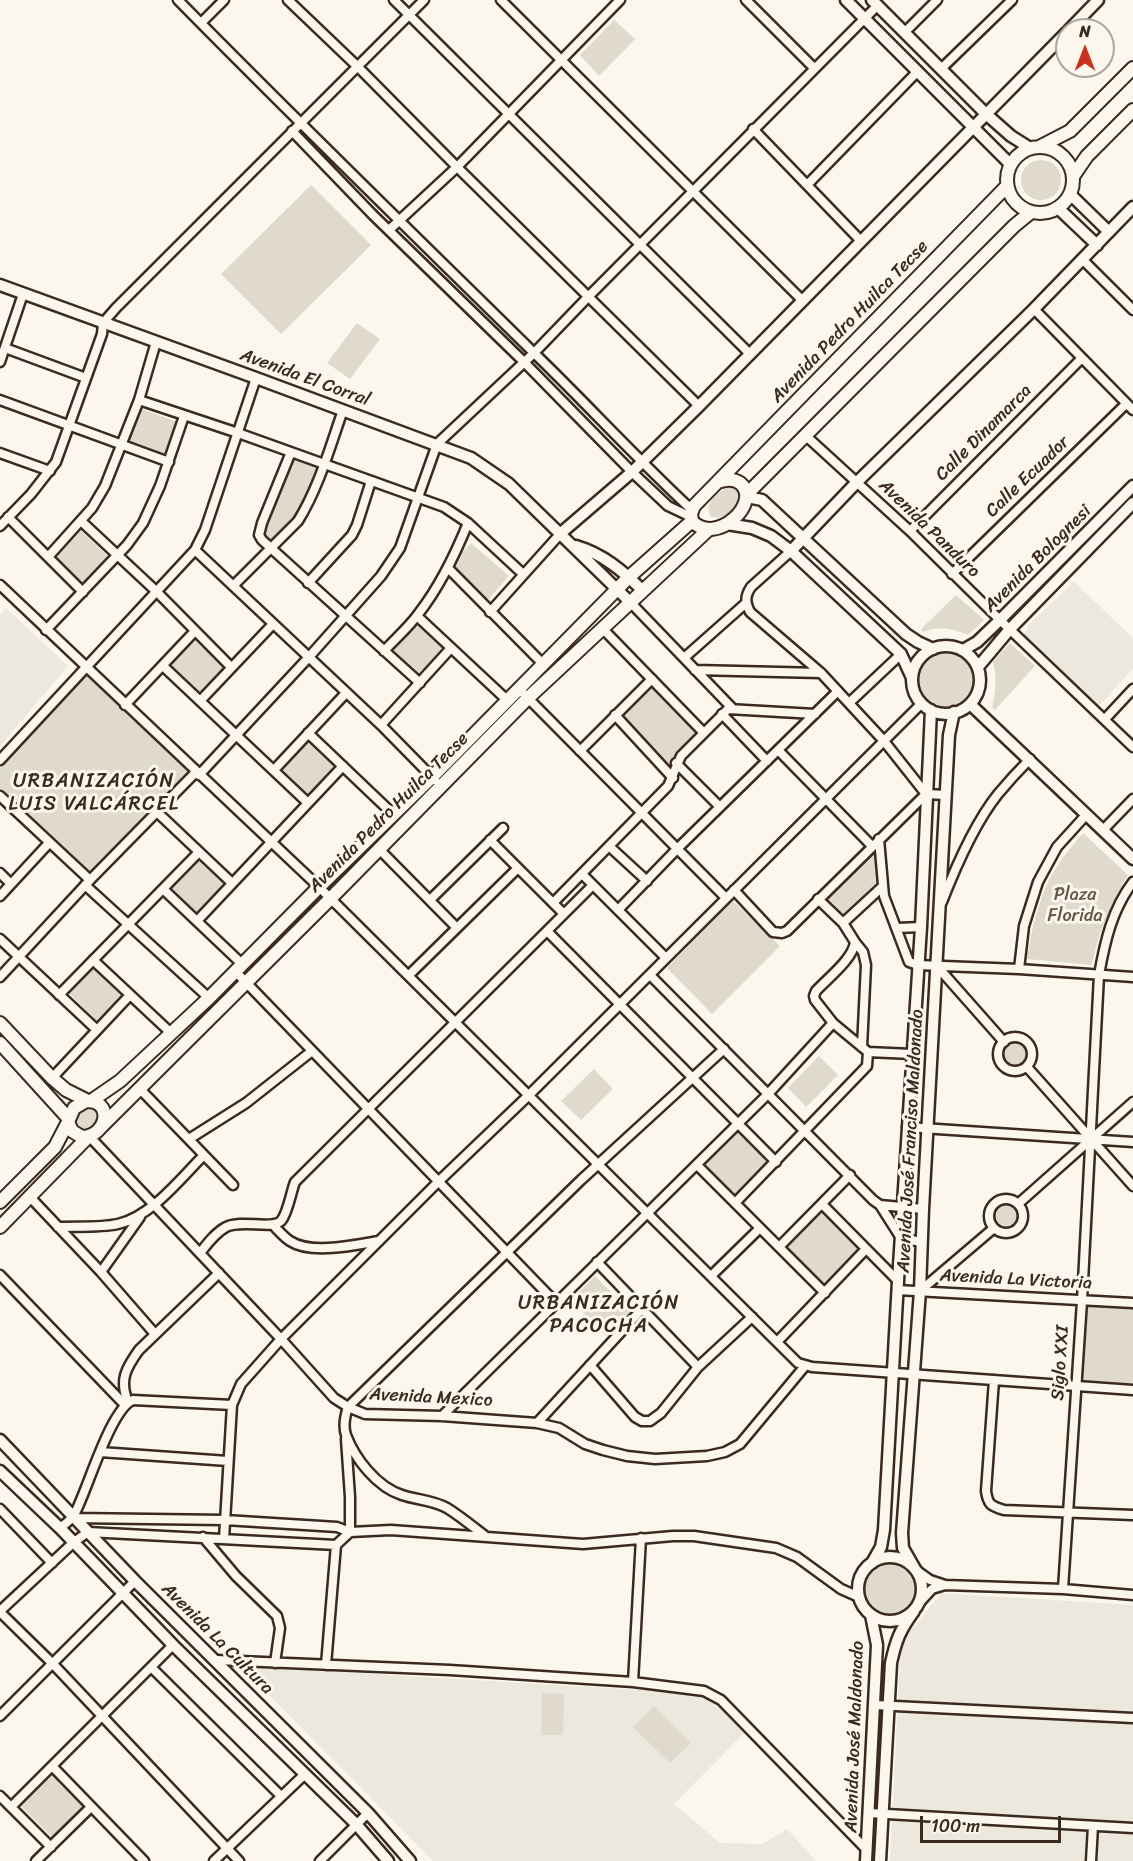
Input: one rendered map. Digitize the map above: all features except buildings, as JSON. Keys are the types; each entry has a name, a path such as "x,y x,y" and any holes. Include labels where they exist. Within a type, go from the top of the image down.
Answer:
{"main road":[{"path":"1034,147 1048,147 1057,151 1071,165 1074,175 1071,195 1065,202 1050,212 1040,214 1015,203 1010,195 1006,179 1010,164 1022,152 1070,131 1133,68"},
{"path":"1074,175 1087,156 1133,110"},
{"name":"Avenida Pedro Huilca Tecse","path":"101,1126 379,849 518,688 692,516 718,482 1007,186"},
{"path":"692,516 699,528 708,530 727,524 741,511 747,496 805,435 1014,226 1031,212"},
{"path":"718,482 731,479 739,482 744,487 747,496"},
{"name":"Avenida Pedro Huilca Tecse","path":"90,1101 120,1082 394,815 436,781 528,698 708,530"},
{"path":"0,1023 66,1090 96,1102 103,1109 105,1115 101,1126 94,1134 76,1135 72,1131 69,1120 0,1043"},
{"path":"0,1203 55,1147 74,1108 90,1101"},
{"path":"0,1227 88,1136"}],"street":[{"path":"178,0 300,124 534,353 692,516"},
{"path":"201,23 224,0"},
{"path":"288,0 699,406"},
{"path":"394,0 750,354"},
{"path":"0,525 56,462 102,334 103,323 424,0"},
{"path":"501,0 803,301"},
{"path":"389,230 457,167 620,0"},
{"path":"746,0 814,68"},
{"path":"846,0 1010,164"},
{"path":"905,32 937,0"},
{"path":"1081,18 1098,0"},
{"path":"942,68 1006,2"},
{"path":"0,977 87,883 236,734 381,576 400,548 436,444 534,353 864,18 875,3 1011,136 1034,147"},
{"path":"490,612 561,533 632,472 699,406 1055,44"},
{"path":"807,185 918,71"},
{"path":"753,129 861,241"},
{"path":"292,131 632,472 668,506 692,516"},
{"path":"1071,195 1109,232"},
{"path":"1058,208 1096,245"},
{"path":"926,794 884,741 821,673 750,612 746,603 746,594 1132,210"},
{"path":"1082,259 1133,310"},
{"name":"Avenida El Corral","path":"0,285 471,458 509,484 630,602"},
{"path":"0,362 23,294"},
{"path":"1034,309 1130,407"},
{"path":"48,557 99,498 140,400 156,342"},
{"path":"5,348 86,378"},
{"name":"Calle Dinamarca","path":"909,531 1082,358"},
{"path":"0,760 195,550 256,378"},
{"path":"0,400 169,462"},
{"path":"140,400 444,507 468,523 524,574"},
{"name":"Calle Ecuador","path":"952,574 1130,407"},
{"path":"233,586 298,521 311,497 343,410"},
{"path":"46,630 117,555 146,517 154,502 184,416"},
{"name":"Avenida Panduro","path":"805,435 909,531 1133,747"},
{"path":"291,452 260,530 262,540 420,683"},
{"path":"0,453 50,471"},
{"path":"308,583 352,535 371,481"},
{"name":"Avenida Bolognesi","path":"963,650 977,642 1000,620 1133,486"},
{"path":"747,496 762,500 906,634 933,649"},
{"name":"Avenida Bolognesi","path":"978,667 1010,629 1133,503"},
{"path":"8,517 83,592"},
{"path":"81,521 157,592 231,667"},
{"path":"384,651 417,616 440,583 468,523"},
{"path":"727,524 752,528 771,536 791,551 901,654 912,678 913,687 926,706 942,713 954,712 970,704 975,698 980,683 978,667 972,658 963,650 948,646 933,649 919,661 912,678"},
{"name":"Avenida El Corral","path":"573,545 590,550 608,560 642,590"},
{"path":"195,550 381,725 436,781"},
{"path":"448,568 542,663"},
{"path":"0,585 319,886 792,1359 804,1366 1133,1390"},
{"path":"630,602 733,710"},
{"path":"684,658 746,603"},
{"path":"417,616 507,700"},
{"path":"201,701 273,624"},
{"path":"602,628 704,733"},
{"path":"125,705 195,631"},
{"path":"381,725 451,648"},
{"path":"849,703 901,654"},
{"path":"163,666 308,802"},
{"path":"695,670 821,673"},
{"path":"580,751 652,679"},
{"path":"518,688 726,898"},
{"path":"1105,719 1133,689"},
{"path":"618,910 838,691"},
{"path":"274,770 346,693"},
{"path":"970,704 1133,858"},
{"path":"224,1539 232,1405 241,1384 281,1340 438,1182 529,1095 884,741 926,706"},
{"path":"915,1569 922,1583 922,1593 917,1607 904,1618 893,1621 881,1620 871,1615 859,1597 860,1581 864,1571 872,1563 884,1538 907,1127 921,927 926,794 926,706"},
{"path":"553,903 668,786 673,778 676,763 681,756 722,714 733,710 815,714"},
{"name":"Avenida José Franciso Maldonado","path":"915,1569 906,1556 902,1540 920,1291 949,735 954,712"},
{"path":"722,714 767,761"},
{"path":"615,715 673,778"},
{"path":"308,733 394,815"},
{"path":"778,750 872,846"},
{"path":"939,908 978,825 997,795 1030,759"},
{"path":"676,763 720,807"},
{"path":"197,921 343,766"},
{"path":"734,890 773,932 787,931 926,794 946,795"},
{"path":"0,796 128,924 208,998"},
{"path":"1102,830 1133,799"},
{"path":"157,812 232,883"},
{"path":"1019,969 1024,926 1038,882 1057,847 1086,815"},
{"path":"430,900 503,828"},
{"path":"879,839 882,887 909,962 1133,977"},
{"path":"490,840 564,914"},
{"path":"0,896 49,843"},
{"path":"610,847 647,881"},
{"path":"379,849 457,928"},
{"path":"59,995 199,852"},
{"path":"409,975 518,868"},
{"path":"0,873 11,884"},
{"path":"582,874 666,958"},
{"name":"Siglo XXI","path":"1064,1589 1099,975 1109,926 1117,907 1133,882"},
{"path":"200,1253 212,1238 227,1227 245,1223 273,1225 278,1223 283,1218 295,1182 593,885"},
{"path":"843,923 882,887"},
{"path":"162,889 197,921 239,967 246,982 555,1304"},
{"path":"735,1203 867,1066 865,1050 866,965 863,952 843,923 818,899"},
{"path":"897,928 921,927"},
{"path":"547,931 776,1162"},
{"path":"0,939 97,1030"},
{"path":"855,942 850,956 816,991 814,996 817,1005 833,1023 865,1050 912,1054"},
{"path":"93,960 171,1033"},
{"path":"936,965 1004,1042"},
{"path":"650,975 880,1205 901,1238 921,1242"},
{"path":"52,1078 130,995"},
{"path":"442,1416 768,1094 833,1023"},
{"path":"1018,1038 1030,1046 1032,1054 1027,1067 1014,1071 1002,1065 998,1053 1004,1042 1018,1038"},
{"path":"326,1665 336,1545 350,1532 345,1418 348,1407 598,1166 724,1049"},
{"path":"189,1139 246,1103 312,1051"},
{"path":"1027,1067 1133,1186"},
{"path":"140,1089 233,1185"},
{"path":"1018,1204 1133,1102"},
{"path":"907,1127 1133,1142"},
{"name":"Avenida Mexico","path":"88,1136 334,1398 365,1414 442,1416 537,1423 559,1428 585,1444 627,1456 655,1459 707,1456 725,1452 740,1444 804,1366"},
{"path":"58,1227 117,1224 142,1214 204,1155"},
{"path":"697,1165 825,1293"},
{"path":"779,1247 850,1175"},
{"path":"30,1197 101,1272 155,1334"},
{"path":"1005,1199 1018,1204 1023,1216 1018,1228 1006,1233 994,1228 989,1215 993,1206 1005,1199"},
{"path":"822,1204 898,1286"},
{"path":"880,1205 923,1209"},
{"path":"101,1272 142,1214"},
{"path":"273,1225 291,1242 302,1246 344,1247 380,1241"},
{"path":"711,1276 760,1228"},
{"path":"920,1291 994,1228"},
{"path":"777,1342 866,1249"},
{"path":"597,1262 698,1367"},
{"path":"60,1528 73,1518 99,1452 126,1403 123,1384 131,1362 155,1334 219,1273"},
{"path":"0,1275 126,1403"},
{"name":"Avenida La Victoria","path":"898,1286 920,1291 1133,1303"},
{"path":"537,1423 642,1309"},
{"path":"590,1365 635,1417 642,1421 650,1421 661,1413 698,1367 752,1317"},
{"path":"994,1380 986,1491 987,1501 992,1507 1004,1510 1133,1515"},
{"path":"126,1403 133,1400 232,1405"},
{"path":"346,1433 362,1463 376,1479 401,1495 426,1500 446,1508 486,1536"},
{"name":"Avenida La Cultura","path":"0,1440 135,1581 217,1660 368,1813 410,1861"},
{"path":"99,1452 228,1461"},
{"name":"Avenida La Cultura","path":"0,1471 356,1824 388,1861"},
{"path":"0,1509 52,1563"},
{"path":"73,1518 225,1520 337,1527 350,1532 391,1530 583,1544 641,1538 694,1536 776,1548 797,1557 841,1589 859,1597"},
{"path":"239,1861 53,1664 0,1612 74,1542 88,1532 336,1545"},
{"path":"203,1537 236,1576 277,1616 280,1628 275,1663"},
{"path":"633,1682 641,1538"},
{"path":"872,1563 886,1558 897,1558 907,1562 930,1580 945,1585 1133,1594"},
{"path":"0,1716 135,1581"},
{"path":"880,1861 891,1663 896,1641 900,1629 932,1589 945,1585"},
{"name":"Avenida José Maldonado","path":"866,1861 877,1645 871,1615"},
{"path":"11,1807 173,1645"},
{"path":"217,1660 450,1670 633,1682 704,1690 721,1700 866,1849"},
{"path":"151,1667 281,1796"},
{"path":"874,1706 1133,1718"},
{"path":"52,1766 140,1860"},
{"path":"214,1861 305,1774"},
{"path":"0,1796 51,1847"},
{"path":"36,1861 92,1807"},
{"path":"320,1861 368,1813"},
{"path":"869,1813 1133,1828"},
{"path":"1091,1861 1093,1826"}],"shaded area":[{"path":"1074,582 1133,638 1133,669 1099,706 1024,635 1030,623"},
{"path":"6,608 68,666 0,746 0,615"},
{"path":"941,1593 1133,1605 1133,1861 890,1861 900,1656 904,1639"},
{"path":"240,1666 708,1694 746,1731 674,1804 720,1843 762,1844 787,1829 816,1861 433,1861"}],"green space":[{"path":"614,20 635,39 599,76 580,55"},
{"path":"1041,160 1049,161 1055,166 1060,172 1060,188 1055,194 1049,199 1041,200 1033,199 1027,194 1022,188 1021,180 1022,172 1027,166 1033,161"},
{"path":"311,185 371,245 281,334 221,274"},
{"path":"357,323 380,339 350,379 327,363"},
{"path":"139,408 180,423 168,457 126,442"},
{"path":"293,457 320,466 308,497 295,520 273,542 264,535"},
{"path":"731,487 736,488 740,495 734,509 721,517 711,517 710,502 721,491"},
{"path":"79,529 110,558 85,586 52,557"},
{"path":"471,543 509,576 487,601 449,567"},
{"path":"956,595 984,620 968,635 946,629 923,632 921,629"},
{"path":"418,619 448,648 420,679 388,651"},
{"path":"199,637 231,665 201,697 168,667"},
{"path":"1010,643 1035,666 995,710 992,707 996,684 993,662"},
{"path":"947,652 958,654 967,660 973,669 975,680 973,691 967,700 958,706 947,708 936,706 927,700 921,691 919,680 921,669 927,660 936,654"},
{"path":"87,675 189,772 90,874 0,790 0,766"},
{"path":"651,685 699,733 667,764 620,715"},
{"path":"309,737 338,765 307,798 277,770"},
{"name":"Plaza Florida","path":"1083,833 1128,875 1106,918 1092,965 1027,959 1035,920 1048,882 1064,856"},
{"path":"879,852 878,887 844,916 839,915 824,900 871,853"},
{"path":"199,856 229,884 197,918 167,891"},
{"path":"732,900 780,946 712,1014 667,968"},
{"path":"93,965 126,995 99,1023 68,992"},
{"path":"1015,1042 1024,1046 1028,1055 1024,1064 1015,1068 1006,1064 1002,1055 1006,1046"},
{"path":"819,1056 838,1075 806,1107 788,1088"},
{"path":"594,1069 613,1089 581,1120 561,1101"},
{"path":"97,1106 100,1119 90,1131 78,1131 74,1121 78,1113 82,1109"},
{"path":"738,1129 769,1160 734,1197 702,1165"},
{"path":"1007,1202 1016,1206 1020,1215 1016,1224 1007,1228 998,1224 994,1215 998,1206"},
{"path":"822,1211 861,1250 824,1288 785,1247"},
{"path":"595,1276 631,1312 606,1336 571,1300"},
{"path":"1087,1306 1133,1308 1133,1385 1081,1382"},
{"path":"891,1562 901,1564 910,1570 916,1579 918,1589 916,1599 910,1608 901,1614 891,1616 881,1614 872,1608 866,1599 864,1589 866,1579 872,1570 881,1564"},
{"path":"542,1693 564,1694 563,1735 541,1735"},
{"path":"654,1706 691,1743 670,1763 633,1727"},
{"path":"56,1770 89,1805 54,1839 20,1805"}],"district":[{"name":"URBANIZACIÓN LUIS VALCÁRCEL","path":"94,794"},
{"name":"URBANIZACIÓN PACOCHA","path":"599,1316"}]}
